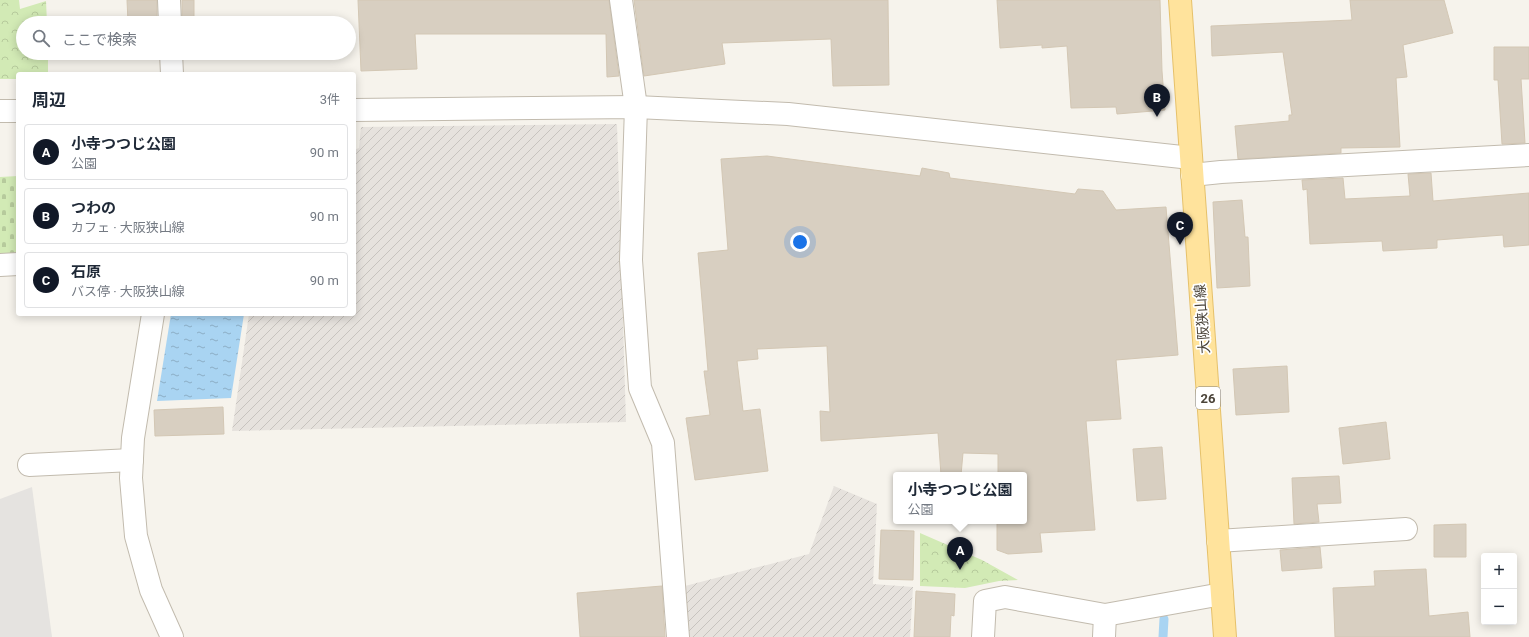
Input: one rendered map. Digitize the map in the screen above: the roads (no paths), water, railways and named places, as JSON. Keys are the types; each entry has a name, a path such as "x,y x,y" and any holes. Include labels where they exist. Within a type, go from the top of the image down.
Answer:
{"main road":[{"name":"大阪狭山線","path":"1180,0 1225,637"}],"street":[{"path":"169,0 170,16"},
{"path":"622,0 636,108 631,260 640,388 663,443 678,637"},
{"path":"172,60 172,72"},
{"path":"356,110 636,108 788,114 1221,172 1529,155"},
{"path":"0,111 16,111"},
{"path":"0,265 16,264"},
{"path":"153,316 133,438 132,478 136,536 151,590 172,637"},
{"path":"29,465 132,460"},
{"path":"1218,541 1406,529"},
{"path":"983,637 985,601 1005,597 1105,615 1222,594"},
{"path":"1104,637 1105,615"}],"water":[{"path":"171,316 244,316 231,398 157,401"}],"waterway":[{"path":"1163,637 1164,619"}],"place":[{"name":"つわの","path":"1157,117"},
{"name":"石原","path":"1180,245"},
{"name":"小寺つつじ公園","path":"960,570"}]}
